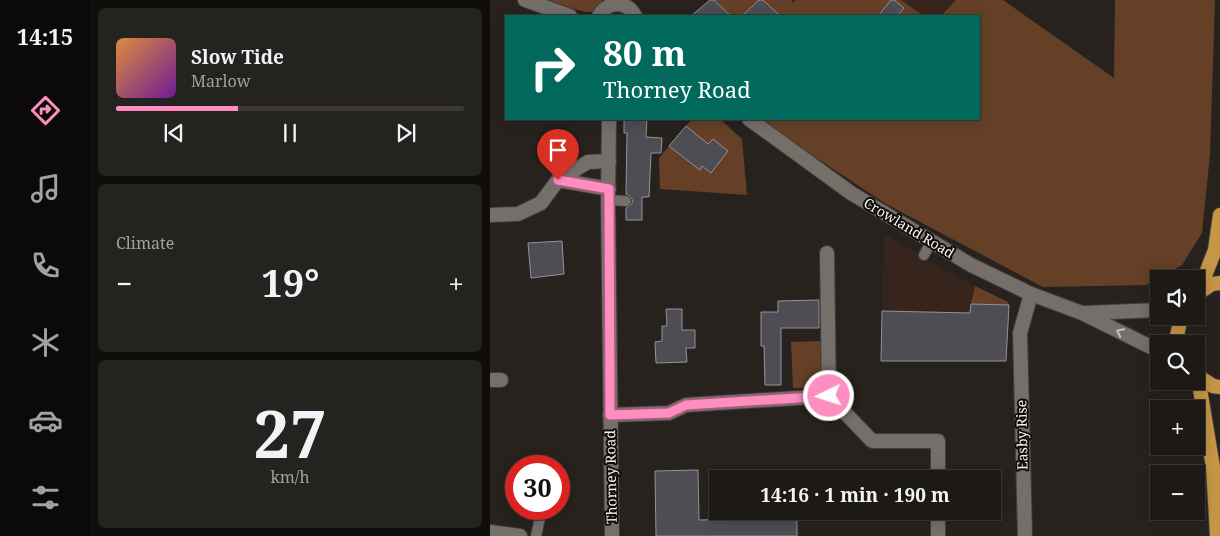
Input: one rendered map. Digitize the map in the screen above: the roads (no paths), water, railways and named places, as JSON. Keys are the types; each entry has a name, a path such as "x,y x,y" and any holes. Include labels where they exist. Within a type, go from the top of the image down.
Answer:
{"highway":[{"path":"1205,274 1214,250 1220,215"},
{"path":"1205,290 1220,282"},
{"path":"1205,381 1213,386 1220,387"},
{"path":"1199,390 1213,466 1218,536"}],"street":[{"path":"525,0 567,15"},
{"path":"598,15 624,6"},
{"name":"Thorney Road","path":"609,120 608,194 612,536"},
{"name":"Crowland Road","path":"750,120 851,193 971,265 1031,294 1082,313 1150,347"},
{"path":"490,215 518,214 541,203 558,180 588,162 609,161"},
{"path":"558,180 608,194"},
{"path":"827,253 829,396 872,441 938,441 938,470"},
{"name":"Easby Rise","path":"1025,536 1020,333 1031,294"},
{"name":"Crowland Road","path":"1082,313 1150,310"},
{"path":"610,415 669,413 686,405 829,396"},
{"path":"938,520 938,536"},
{"path":"490,532 520,536"}],"lane":[{"path":"608,194 626,201"},
{"path":"924,255 931,242"},
{"path":"536,536 540,520"}]}
